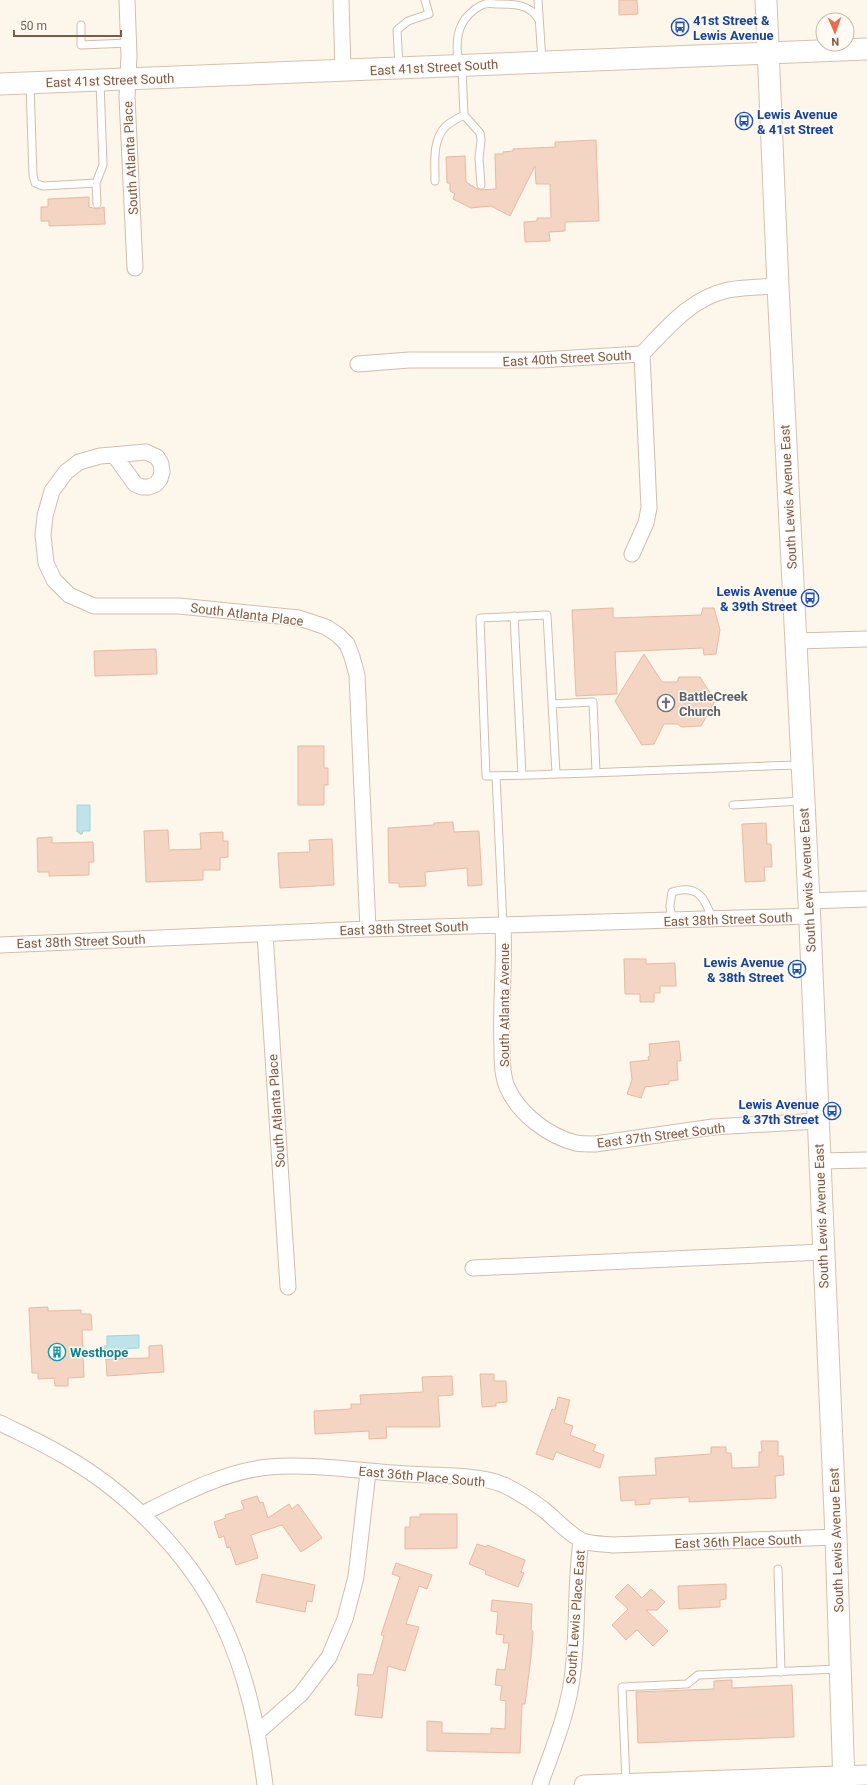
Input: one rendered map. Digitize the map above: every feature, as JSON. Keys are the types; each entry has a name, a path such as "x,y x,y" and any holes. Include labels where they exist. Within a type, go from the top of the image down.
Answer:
{"main road":[{"name":"South Lewis Avenue East","path":"766,0 778,286 809,909 822,1252 836,1537 844,1780"},
{"name":"East 41st Street South","path":"0,84 867,49"}],"street":[{"name":"South Atlanta Place","path":"127,0 128,104 135,268"},
{"path":"340,0 344,71"},
{"name":"East 40th Street South","path":"358,364 409,360 538,360 642,354 685,312 698,302 712,295 728,290 778,286"},
{"path":"632,554 646,523 649,508 642,354"},
{"name":"South Atlanta Place","path":"114,455 100,456 78,462 66,472 52,491 45,516 43,535 46,563 54,580 69,595 94,606 179,606 299,618 326,627 338,635 346,644 352,657 357,675 368,929"},
{"path":"796,641 867,639"},
{"name":"East 38th Street South","path":"0,945 368,929 712,919 809,909 867,899"},
{"name":"South Atlanta Avenue","path":"503,926 501,1028 502,1067 507,1086 518,1104"},
{"name":"South Atlanta Place","path":"265,934 288,1287"},
{"name":"East 37th Street South","path":"518,1104 534,1122 557,1135 577,1143 589,1144 713,1127 818,1121"},
{"path":"819,1161 867,1160"},
{"path":"473,1268 822,1252"},
{"path":"0,1423 60,1453 99,1479 142,1514 187,1565 204,1589 222,1622 245,1682 258,1732 265,1785"},
{"name":"East 36th Place South","path":"142,1514 186,1492 242,1472 262,1468 310,1466 368,1472 451,1476 483,1480 503,1485 526,1497 581,1541 613,1545 836,1537"},
{"path":"258,1732 301,1694 330,1657 345,1619 356,1577 368,1472"},
{"name":"South Lewis Place East","path":"540,1785 557,1739 568,1701 573,1673 576,1639 576,1576 581,1541"},
{"path":"584,1785 844,1780 867,1775"}],"lane":[{"path":"399,68 397,30 408,21 429,14 425,0"},
{"path":"538,0 538,20 542,62"},
{"path":"481,185 479,158 482,140 480,133 464,115 457,39 466,18 476,8 486,4 514,4 525,7 535,13 538,20"},
{"path":"81,25 81,45 128,43"},
{"path":"97,204 96,184 103,165 100,80"},
{"path":"30,83 33,175 36,182 43,186 96,184"},
{"path":"435,181 434,157 438,139 445,127 464,115"},
{"path":"556,774 547,615 480,618 486,776 556,774 802,764"},
{"path":"514,616 522,775"},
{"path":"552,704 593,702 596,772"},
{"path":"496,776 503,926"},
{"path":"733,805 804,801"},
{"path":"672,921 670,906 672,892 683,889 698,893 707,902 712,919"},
{"path":"778,1569 781,1672"},
{"path":"626,1784 622,1687 687,1684 698,1675 840,1669"}],"water":[{"path":"77,805 90,805 90,831 83,831 82,834 77,832"},
{"path":"139,1335 139,1348 104,1350 104,1346 107,1346 107,1336"}],"building":[{"path":"619,0 637,0 638,14 619,15"},
{"path":"596,140 599,221 565,222 565,231 549,232 550,241 525,242 524,222 537,221 537,218 551,218 550,184 536,184 535,166 510,216 491,206 471,208 453,199 455,194 450,191 450,183 447,183 446,157 465,156 466,182 479,190 496,189 495,154 503,154 503,152 513,151 513,149 555,147 555,142"},
{"path":"89,197 89,207 97,209 104,207 105,224 49,226 49,221 41,221 41,207 48,207 48,199"},
{"path":"613,608 613,618 701,615 703,608 714,608 720,630 716,654 704,655 703,648 615,652 617,694 576,696 572,610"},
{"path":"156,649 157,674 95,676 94,651"},
{"name":"BattleCreek Church","path":"644,654 662,682 677,682 679,677 700,677 715,701 701,726 681,727 678,724 664,724 654,744 642,745 615,701"},
{"path":"298,746 324,746 324,768 328,768 328,785 324,785 324,805 298,805"},
{"path":"453,822 454,832 479,831 482,885 468,886 467,868 425,872 426,886 399,887 399,883 389,883 388,828 434,825 434,823"},
{"path":"766,823 767,844 771,844 772,867 764,867 765,881 745,882 742,824"},
{"path":"168,830 169,850 201,849 200,833 223,832 223,841 228,841 228,857 220,858 220,870 203,870 203,880 146,882 144,831"},
{"path":"52,837 52,843 93,842 94,862 89,862 89,875 49,876 49,872 38,872 37,838"},
{"path":"332,839 334,885 280,888 278,853 310,852 309,840"},
{"path":"624,959 646,959 646,964 675,963 676,986 660,986 660,993 654,993 654,1002 640,1002 640,994 625,994"},
{"path":"679,1041 681,1061 677,1061 678,1080 669,1081 669,1084 645,1087 641,1098 627,1094 632,1080 630,1062 649,1060 649,1044"},
{"name":"Westhope","path":"48,1307 48,1311 81,1310 81,1314 91,1314 92,1330 82,1330 84,1377 68,1378 68,1386 55,1386 54,1378 38,1379 38,1373 32,1373 29,1308"},
{"path":"162,1345 164,1372 107,1376 106,1359 149,1358 149,1346"},
{"path":"480,1374 494,1374 494,1381 506,1381 507,1402 496,1403 496,1406 482,1407"},
{"path":"452,1376 453,1395 438,1396 440,1427 386,1427 387,1438 369,1439 369,1431 315,1434 314,1411 351,1409 351,1404 361,1404 360,1395 423,1392 422,1377"},
{"path":"558,1397 570,1400 564,1423 573,1426 570,1435 596,1445 593,1451 604,1455 600,1468 556,1452 553,1460 536,1454 552,1409 555,1410"},
{"path":"761,1441 778,1441 778,1456 783,1456 784,1475 775,1476 776,1498 689,1502 689,1497 650,1499 650,1504 635,1505 635,1500 621,1501 619,1477 656,1475 655,1458 711,1454 711,1447 726,1447 726,1453 731,1453 732,1468 759,1467 759,1452 762,1452"},
{"path":"257,1496 260,1503 263,1502 268,1518 289,1504 292,1509 298,1504 322,1538 301,1552 282,1525 251,1535 258,1558 236,1565 230,1547 227,1548 224,1536 219,1538 214,1522 226,1518 225,1515 244,1509 241,1501"},
{"path":"420,1514 457,1514 457,1548 405,1549 405,1527 410,1527 410,1517 420,1517"},
{"path":"477,1544 486,1547 487,1545 525,1560 521,1572 524,1573 518,1587 485,1574 486,1571 469,1564"},
{"path":"396,1563 432,1575 427,1589 419,1586 406,1624 419,1627 405,1671 388,1666 382,1718 355,1715 359,1686 357,1686 358,1674 373,1675 384,1636 381,1635 400,1577 392,1574"},
{"path":"262,1574 315,1585 312,1602 307,1601 305,1612 256,1602"},
{"path":"628,1584 642,1598 651,1589 665,1602 657,1610 646,1610 668,1631 653,1646 637,1630 626,1640 612,1625 628,1609 615,1597"},
{"path":"726,1584 726,1599 720,1600 720,1607 679,1609 678,1586"},
{"path":"492,1600 532,1604 531,1630 533,1631 531,1657 525,1704 522,1704 520,1753 427,1751 427,1721 442,1722 442,1733 491,1734 491,1728 505,1729 506,1701 500,1700 502,1686 495,1685 497,1669 505,1670 509,1643 503,1643 504,1635 496,1634 498,1612 491,1611"},
{"path":"732,1680 732,1688 792,1685 794,1737 638,1743 636,1692 714,1689 714,1681"}],"place":[{"name":"41st Street & Lewis Avenue","path":"680,27"},
{"name":"Lewis Avenue & 41st Street","path":"744,121"},
{"name":"Lewis Avenue & 39th Street","path":"810,598"},
{"name":"BattleCreek Church","path":"666,703"},
{"name":"Lewis Avenue & 38th Street","path":"797,969"},
{"name":"Lewis Avenue & 37th Street","path":"832,1111"},
{"name":"Westhope","path":"57,1352"}]}
